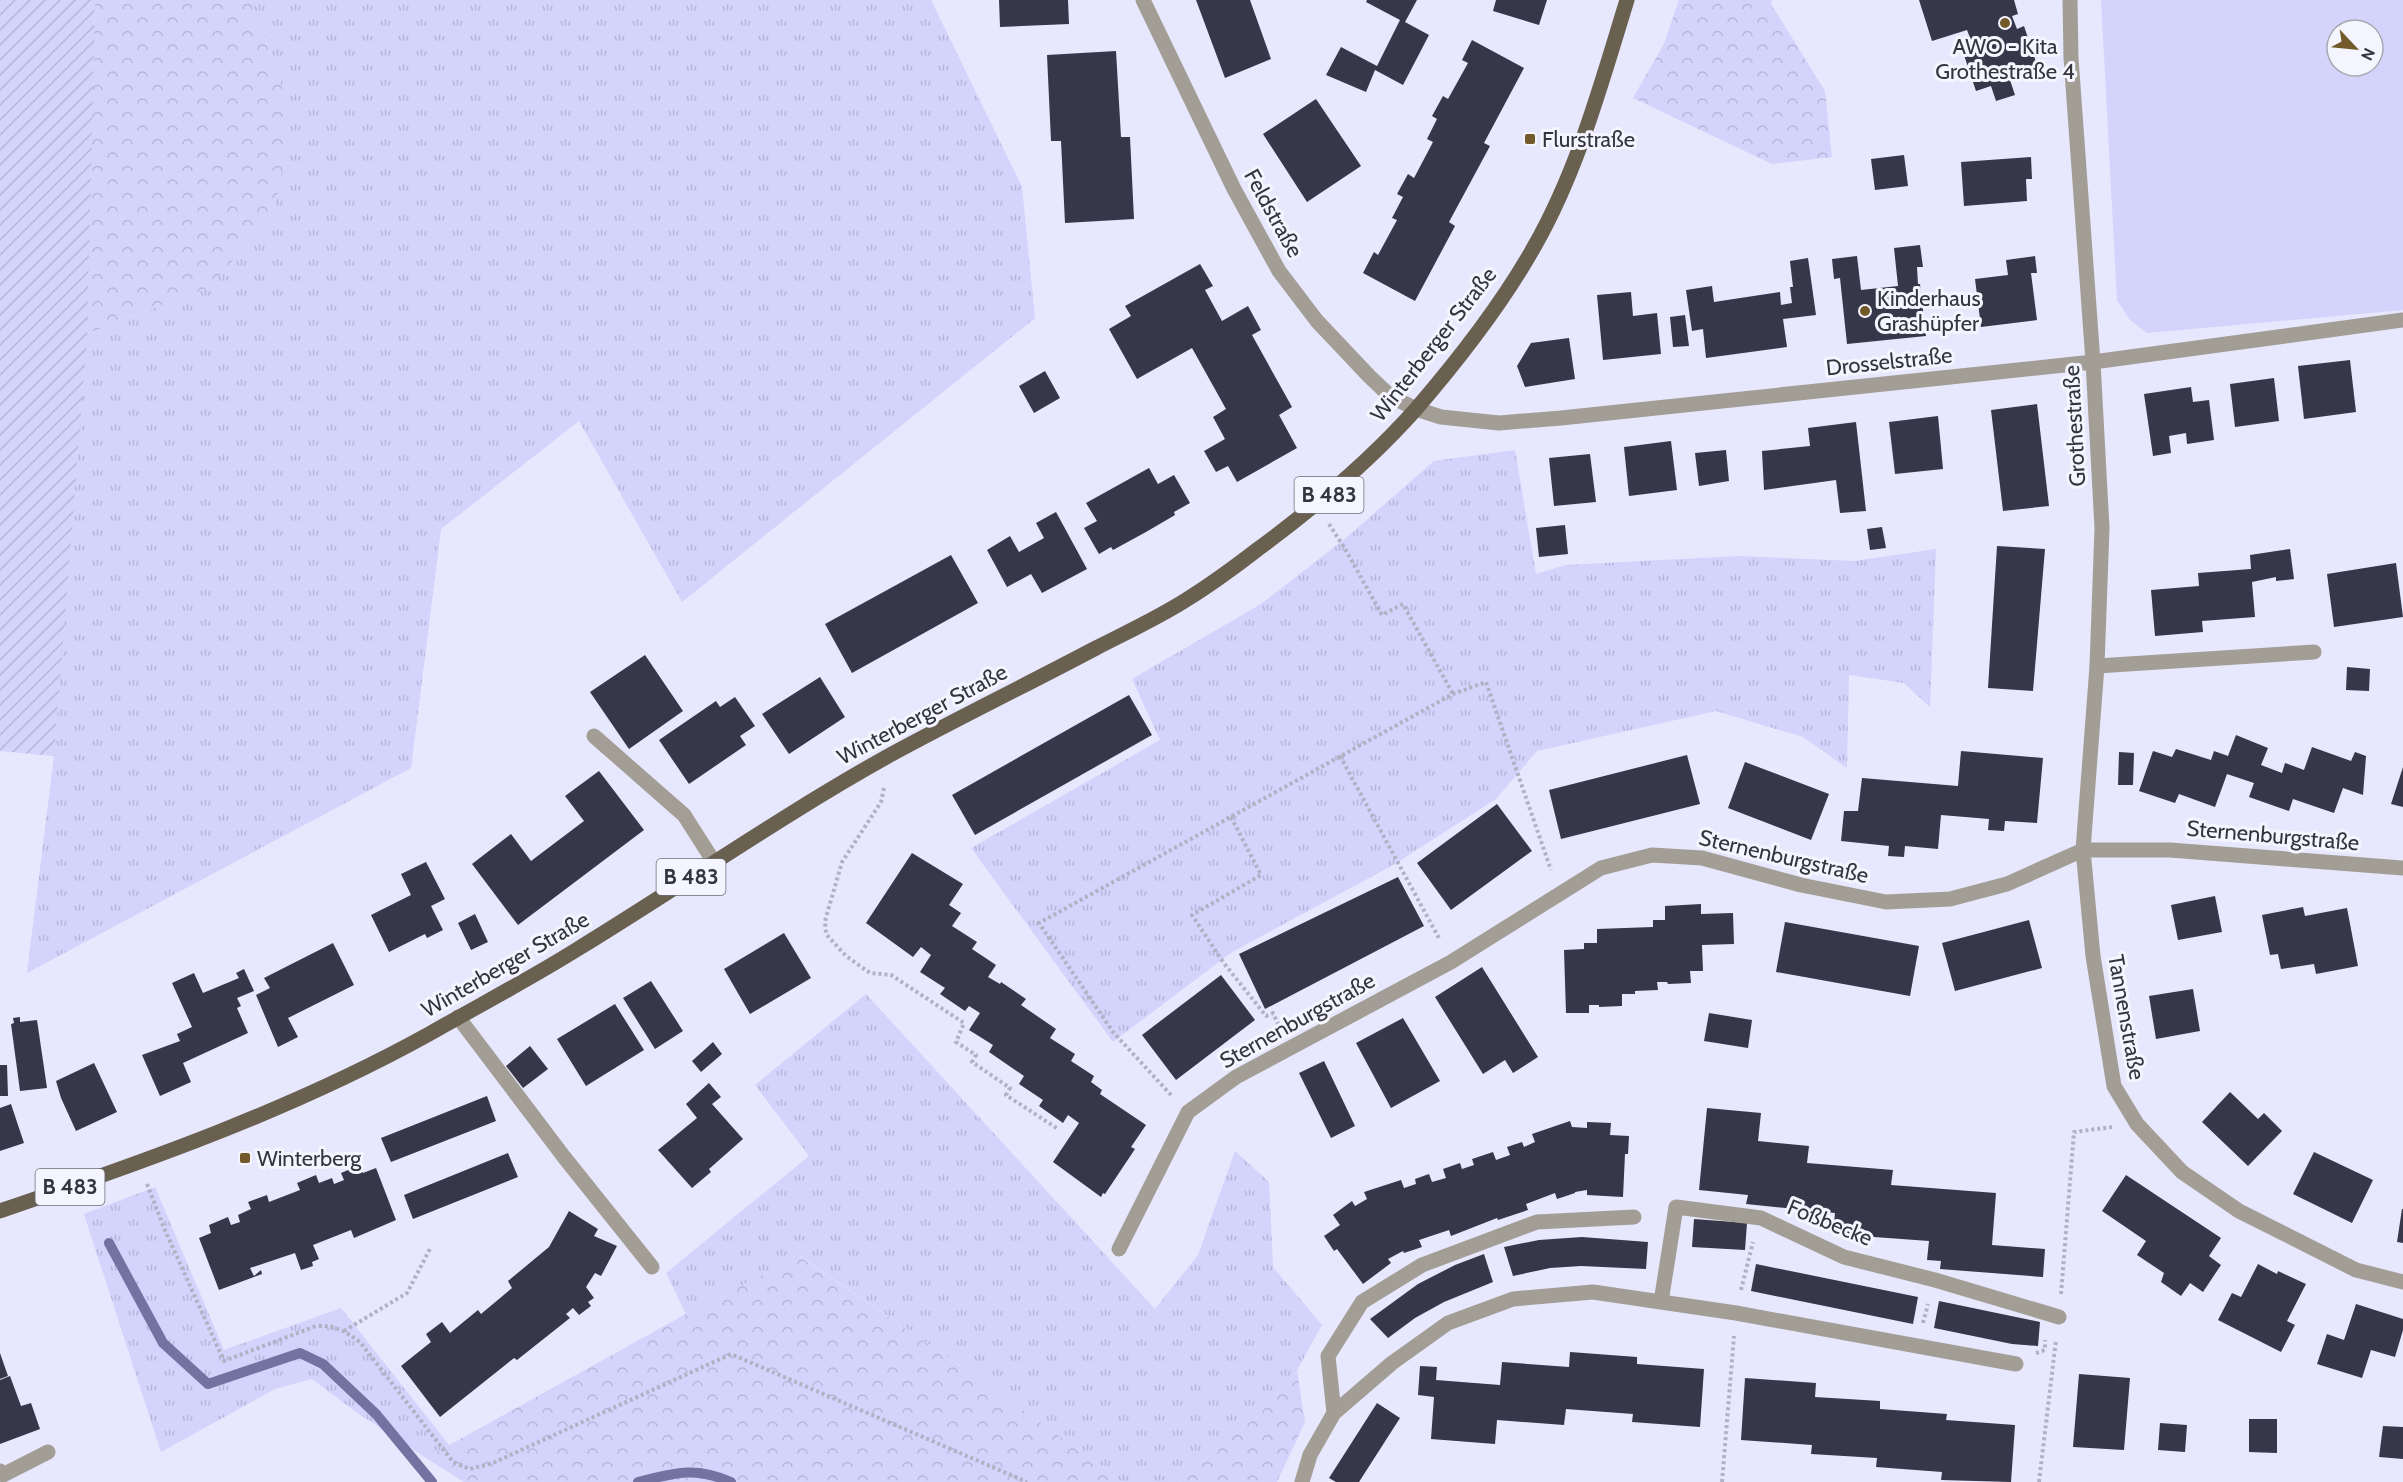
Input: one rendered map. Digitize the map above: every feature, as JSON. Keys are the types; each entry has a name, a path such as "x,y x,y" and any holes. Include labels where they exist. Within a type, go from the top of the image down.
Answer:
{"main road":[{"name":"Winterberger Straße","path":"0,1211 140,1163 287,1103 363,1068 575,951 817,797 890,755 1189,598 1317,505 1416,409 1473,338 1534,246 1578,152 1627,0"}],"street":[{"name":"Feldstraße","path":"1143,0 1234,189 1280,271 1317,321 1369,376 1390,396 1416,409"},
{"name":"Grothestraße","path":"2070,0 2071,58 2093,362 2102,528 2097,666 2083,850"},
{"name":"Drosselstraße","path":"1416,409 1441,417 1499,423 2093,362 2403,320"},
{"path":"2097,666 2314,652"},
{"path":"594,736 684,815 714,862"},
{"name":"Sternenburgstraße","path":"1119,1249 1188,1112 1253,1067 1451,962 1601,868 1652,855 1702,858 1801,885 1886,902 1950,898 2007,884 2083,850 2170,850 2403,868"},
{"name":"Tannenstraße","path":"2083,850 2092,956 2114,1086 2137,1124 2182,1172 2240,1211 2356,1270 2403,1282"},
{"path":"458,1017 652,1268"},
{"name":"Foßbecke","path":"1661,1302 1676,1207 1761,1218 1844,1257 1935,1280 2059,1317"},
{"path":"1334,1413 1328,1356 1362,1302 1422,1265 1537,1222 1634,1216"},
{"path":"1302,1482 1310,1455 1334,1413 1392,1363 1448,1323 1513,1299 1593,1292 1736,1313 2016,1364"},
{"path":"0,1471 3,1474 48,1452"}],"path":[{"path":"1317,505 1344,547 1382,615 1403,604 1453,694"},
{"path":"1188,1112 1113,1032 1039,923 1453,694 1486,682 1561,893"},
{"path":"890,755 881,802 842,862 825,921 826,934 846,956 870,973 891,975 964,1023 956,1042 976,1055 972,1062 1010,1088 1006,1095 1058,1129"},
{"path":"1340,756 1451,962"},
{"path":"1231,817 1261,875 1192,915 1224,962 1266,1016 1273,1013"},
{"path":"2039,1482 2059,1317 2074,1132 2137,1124"},
{"path":"150,1195 224,1361 316,1326 330,1325 344,1330 360,1342 453,1462 470,1468 494,1463 731,1354 1027,1482"},
{"path":"1722,1482 1736,1313 1746,1265 1761,1218"},
{"path":"344,1330 407,1293 431,1247"},
{"path":"1917,1346 1935,1280"},
{"path":"2016,1364 2034,1353 2045,1350 2045,1331 2059,1317"}],"green space":[{"path":"0,0 95,0 87,336 54,756 0,751"},
{"path":"95,0 250,0 282,87 285,156 273,216 208,288 86,334"},
{"path":"250,0 931,0 1022,187 1035,318 682,602 579,421 441,529 411,768 27,973 54,756 86,334 208,288 282,87"},
{"path":"1679,0 1772,0 1771,4 1825,91 1832,157 1772,164 1633,98 1664,44"},
{"path":"2101,0 2403,0 2403,310 2147,333 2130,320 2117,300"},
{"path":"1515,450 1536,574 1566,565 1739,556 1854,561 1936,549 1930,707 1904,683 1849,675 1847,768 1803,737 1716,711 1537,751 1496,799 1393,865 1232,952 1113,1042 971,848 1160,740 1132,679 1261,604 1346,538 1434,461"},
{"path":"866,994 1155,1309 1198,1255 1235,1151 1269,1182 1273,1267 1322,1325 1296,1372 1256,1417 1179,1482 1122,1482 1010,1400 800,1256 686,1314 666,1273 809,1156 755,1085"},
{"path":"155,1187 224,1350 341,1308 449,1445 426,1458 356,1412 312,1379 275,1389 161,1452 84,1214"},
{"path":"799,1256 1010,1400 1122,1482 464,1482 426,1458 686,1314"},
{"path":"1297,1371 1305,1422 1277,1482 1179,1482 1256,1417"}],"building":[{"path":"999,0 1068,0 1069,24 1000,27"},
{"path":"1196,0 1250,0 1271,59 1225,78"},
{"path":"1367,0 1417,0 1405,22 1429,35 1403,85 1375,70 1366,92 1326,75 1341,47 1377,66 1400,20 1366,2"},
{"path":"1496,0 1547,0 1539,25 1493,11"},
{"path":"1919,0 2014,0 2018,14 2012,16 2017,29 2024,26 2039,71 2010,80 2015,95 1996,101 1991,86 1976,91 1961,46 1972,43 1967,30 1932,41"},
{"path":"1472,40 1524,68 1484,143 1490,146 1449,222 1455,226 1415,301 1363,273 1374,252 1378,255 1397,220 1392,218 1403,197 1397,194 1408,174 1414,178 1433,142 1427,139 1437,119 1432,116 1443,96 1448,99 1468,63 1462,60"},
{"path":"1116,51 1121,137 1130,137 1134,219 1065,223 1061,141 1051,141 1047,55"},
{"path":"1316,99 1361,166 1307,202 1263,134"},
{"path":"1904,155 1908,186 1875,190 1871,159"},
{"path":"2031,157 2032,179 2026,179 2027,201 1964,206 1961,162"},
{"path":"1920,245 1923,267 1917,267 1918,284 1920,284 1926,336 1847,344 1840,278 1834,279 1832,259 1857,256 1861,290 1898,286 1894,248"},
{"path":"2035,256 2037,273 2031,273 2037,320 1981,327 1975,279 2008,275 2006,260"},
{"path":"1808,258 1816,315 1783,319 1787,347 1706,358 1703,329 1692,331 1686,290 1712,286 1714,302 1780,292 1781,305 1792,303 1790,261"},
{"path":"1200,264 1213,286 1205,290 1222,321 1248,306 1261,330 1252,335 1292,407 1279,415 1297,448 1237,482 1228,466 1216,472 1204,451 1225,439 1213,417 1226,409 1192,348 1137,379 1109,329 1131,316 1125,306"},
{"path":"1631,292 1633,316 1657,313 1661,354 1603,360 1597,295"},
{"path":"1685,315 1689,346 1673,347 1670,317"},
{"path":"1569,338 1575,379 1525,387 1517,366 1531,343"},
{"path":"2350,360 2356,412 2304,419 2298,366"},
{"path":"1045,371 1060,398 1034,413 1019,386"},
{"path":"2274,378 2279,421 2235,427 2230,384"},
{"path":"2191,387 2193,402 2209,400 2214,440 2187,444 2186,433 2169,436 2171,453 2153,456 2144,394"},
{"path":"2037,404 2049,506 2003,511 1991,410"},
{"path":"1938,416 1943,469 1895,474 1889,422"},
{"path":"1856,422 1866,511 1840,513 1836,480 1764,490 1762,451 1810,446 1808,428"},
{"path":"1671,441 1677,490 1629,496 1624,447"},
{"path":"1726,450 1729,481 1699,486 1695,453"},
{"path":"1590,454 1596,502 1554,506 1549,458"},
{"path":"1149,468 1158,484 1174,475 1190,503 1146,532 1113,550 1111,547 1099,554 1084,528 1097,521 1086,503"},
{"path":"1056,512 1087,569 1042,593 1031,574 1007,587 987,550 1010,536 1019,552 1044,538 1036,523"},
{"path":"1565,525 1568,554 1539,557 1536,528"},
{"path":"1882,527 1886,548 1870,550 1867,529"},
{"path":"1997,546 2045,549 2033,691 1988,688"},
{"path":"2290,549 2294,579 2276,581 2276,577 2252,582 2255,617 2202,621 2203,632 2155,636 2151,590 2199,586 2198,573 2251,569 2250,555"},
{"path":"951,555 978,603 852,673 825,624"},
{"path":"2396,563 2403,617 2334,627 2327,574"},
{"path":"645,655 683,711 629,749 590,692"},
{"path":"2347,667 2370,669 2369,691 2346,690"},
{"path":"820,677 845,717 789,754 762,714"},
{"path":"1129,695 1152,735 975,835 952,795"},
{"path":"735,697 755,726 740,736 746,745 689,784 659,740 716,701 720,707"},
{"path":"2236,735 2268,748 2261,765 2282,773 2285,763 2304,770 2312,747 2351,761 2355,752 2366,756 2363,795 2343,788 2334,813 2293,799 2289,811 2249,797 2254,783 2227,774 2215,807 2179,794 2175,803 2139,791 2153,751 2172,757 2176,749 2211,760 2214,751 2228,756"},
{"path":"1961,751 2043,758 2037,823 2005,821 2004,831 1988,830 1989,819 1941,815 1938,849 1905,846 1904,857 1888,856 1889,846 1841,841 1844,811 1858,811 1862,778 1958,786"},
{"path":"2119,752 2134,753 2133,785 2118,785"},
{"path":"1687,755 1700,804 1561,839 1549,790"},
{"path":"1745,762 1829,794 1811,840 1728,808"},
{"path":"2403,767 2403,807 2391,804"},
{"path":"599,771 644,830 518,925 472,864 511,834 531,861 584,821 565,796"},
{"path":"1497,804 1532,851 1451,910 1417,863"},
{"path":"912,853 963,884 949,905 961,913 952,926 977,942 972,949 996,965 988,977 1000,984 1001,982 1026,999 1021,1005 1056,1029 1050,1038 1075,1054 1071,1061 1094,1076 1091,1082 1102,1090 1100,1094 1146,1125 1131,1147 1135,1149 1101,1197 1053,1162 1079,1123 1068,1115 1063,1123 1039,1106 1043,1100 1019,1084 1024,1076 989,1052 993,1045 969,1030 980,1013 969,1006 965,1011 940,994 945,988 920,972 931,955 921,947 913,957 866,923"},
{"path":"426,862 445,899 431,906 443,930 427,938 425,934 389,952 371,915 411,895 401,874"},
{"path":"1398,877 1424,926 1265,1009 1239,954"},
{"path":"2215,896 2222,932 2178,940 2171,905"},
{"path":"1701,904 1701,914 1733,913 1734,944 1702,945 1703,971 1690,971 1691,983 1657,982 1658,990 1622,994 1622,1006 1589,1005 1589,1013 1566,1013 1564,950 1584,949 1584,943 1597,943 1597,929 1653,927 1653,920 1665,920 1665,906"},
{"path":"2303,907 2305,916 2347,908 2358,966 2316,974 2314,964 2281,969 2278,954 2270,955 2262,915"},
{"path":"475,914 488,942 471,950 458,923"},
{"path":"2029,920 2042,968 1955,991 1942,943"},
{"path":"1785,922 1919,946 1910,996 1776,972"},
{"path":"784,933 811,978 750,1014 724,969"},
{"path":"333,943 354,985 288,1018 298,1037 278,1047 256,995 270,988 264,978"},
{"path":"1482,967 1538,1057 1513,1073 1505,1060 1483,1074 1435,997"},
{"path":"244,969 254,991 237,998 241,1006 237,1008 248,1033 183,1063 191,1082 160,1096 142,1055 180,1041 177,1034 192,1027 172,983 194,973 203,993 239,978 236,973"},
{"path":"1221,975 1255,1020 1176,1080 1142,1035"},
{"path":"651,981 683,1031 655,1049 623,998"},
{"path":"2193,989 2200,1031 2156,1039 2149,996"},
{"path":"615,1004 644,1050 586,1086 557,1039"},
{"path":"1709,1013 1752,1020 1748,1048 1704,1041"},
{"path":"20,1017 20,1022 37,1020 47,1088 20,1091 11,1024 14,1023 13,1018"},
{"path":"1403,1018 1440,1081 1391,1108 1356,1043"},
{"path":"713,1042 722,1054 701,1072 692,1061"},
{"path":"530,1046 548,1069 523,1088 506,1066"},
{"path":"1324,1061 1355,1126 1331,1138 1299,1073"},
{"path":"94,1063 117,1112 76,1131 56,1081"},
{"path":"0,1065 7,1065 8,1096 0,1096"},
{"path":"709,1083 721,1097 712,1104 743,1139 709,1169 711,1172 692,1188 658,1150 697,1118 686,1104"},
{"path":"2230,1092 2258,1119 2264,1113 2282,1131 2248,1166 2202,1122"},
{"path":"487,1096 496,1121 391,1162 381,1138"},
{"path":"11,1104 24,1143 0,1151 0,1108"},
{"path":"1707,1108 1761,1113 1758,1141 1809,1146 1807,1163 1893,1170 1891,1185 1996,1193 1992,1245 2045,1249 2043,1277 1940,1269 1941,1261 1927,1260 1929,1241 1833,1234 1835,1213 1746,1204 1748,1195 1699,1190"},
{"path":"1570,1121 1572,1127 1587,1128 1587,1122 1611,1123 1610,1135 1629,1136 1628,1154 1625,1154 1623,1197 1587,1195 1587,1190 1557,1199 1555,1193 1526,1204 1528,1210 1498,1220 1497,1218 1451,1236 1449,1230 1419,1240 1422,1247 1404,1253 1403,1251 1388,1259 1391,1263 1363,1284 1337,1249 1334,1251 1324,1236 1340,1225 1333,1215 1352,1201 1355,1206 1367,1199 1364,1192 1401,1180 1404,1188 1416,1184 1415,1179 1429,1174 1432,1182 1446,1178 1443,1169 1460,1163 1462,1169 1474,1165 1472,1159 1493,1152 1496,1160 1510,1155 1507,1147 1522,1142 1524,1147 1535,1142 1532,1134"},
{"path":"2314,1152 2373,1180 2352,1223 2293,1194"},
{"path":"508,1153 518,1177 413,1219 404,1195"},
{"path":"360,1165 363,1173 376,1168 396,1220 354,1238 351,1230 313,1245 319,1259 312,1262 313,1266 301,1270 295,1253 250,1268 254,1276 261,1270 262,1274 219,1290 199,1238 211,1233 209,1225 228,1217 231,1225 240,1222 238,1215 251,1209 248,1202 267,1195 269,1202 300,1190 297,1183 316,1175 319,1183 332,1178 334,1184 344,1180 341,1173"},
{"path":"2126,1175 2221,1238 2209,1256 2221,1265 2203,1292 2190,1283 2181,1296 2161,1282 2164,1273 2137,1255 2146,1241 2102,1211"},
{"path":"2403,1209 2403,1243 2397,1242"},
{"path":"569,1211 598,1229 594,1236 617,1246 601,1276 595,1273 586,1287 594,1298 588,1302 591,1306 579,1315 573,1308 566,1314 570,1318 517,1360 514,1358 440,1417 401,1366 431,1342 426,1334 442,1322 450,1333 478,1310 481,1314 512,1288 508,1281 549,1247"},
{"path":"1694,1219 1747,1223 1745,1250 1692,1247"},
{"path":"1582,1237 1648,1242 1646,1269 1581,1266 1550,1268 1513,1276 1504,1247 1539,1240"},
{"path":"1484,1254 1493,1282 1444,1302 1415,1318 1388,1338 1370,1319 1418,1284 1455,1265"},
{"path":"1756,1264 1918,1297 1913,1324 1751,1291"},
{"path":"2258,1264 2277,1274 2278,1271 2306,1284 2287,1321 2295,1325 2281,1352 2218,1320 2232,1293 2241,1297"},
{"path":"1939,1301 2040,1322 2038,1346 2012,1344 1934,1328"},
{"path":"2356,1304 2403,1319 2403,1330 2395,1357 2371,1350 2362,1378 2317,1364 2327,1334 2344,1340"},
{"path":"1570,1352 1637,1357 1637,1364 1704,1369 1700,1427 1632,1422 1633,1414 1566,1409 1564,1425 1497,1420 1495,1444 1431,1439 1434,1397 1418,1395 1420,1366 1437,1367 1436,1380 1500,1385 1502,1362 1569,1367"},
{"path":"0,1353 8,1376 0,1379"},
{"path":"2079,1374 2130,1378 2124,1450 2073,1447"},
{"path":"10,1376 21,1406 31,1403 40,1429 0,1444 0,1380"},
{"path":"1745,1378 1816,1383 1815,1397 1880,1401 1880,1409 1947,1414 1946,1420 2015,1425 2011,1482 1941,1480 1942,1472 1876,1467 1877,1458 1811,1454 1812,1445 1741,1440"},
{"path":"1377,1403 1400,1418 1359,1482 1336,1482 1329,1478"},
{"path":"2249,1419 2277,1419 2277,1453 2249,1452"},
{"path":"2160,1423 2187,1425 2185,1452 2158,1450"},
{"path":"2383,1426 2403,1427 2403,1459 2379,1457"}],"waterway":[{"path":"109,1243 163,1343 208,1384 300,1353 323,1364 376,1414 432,1482"},
{"path":"638,1482 684,1473 706,1474 731,1482"}],"place":[{"name":"AWO - Kita Grothestraße 4","path":"2005,23"},
{"name":"Flurstraße","path":"1530,139"},
{"name":"Kinderhaus Grashüpfer","path":"1865,311"},
{"name":"Winterberg","path":"245,1158"}]}
